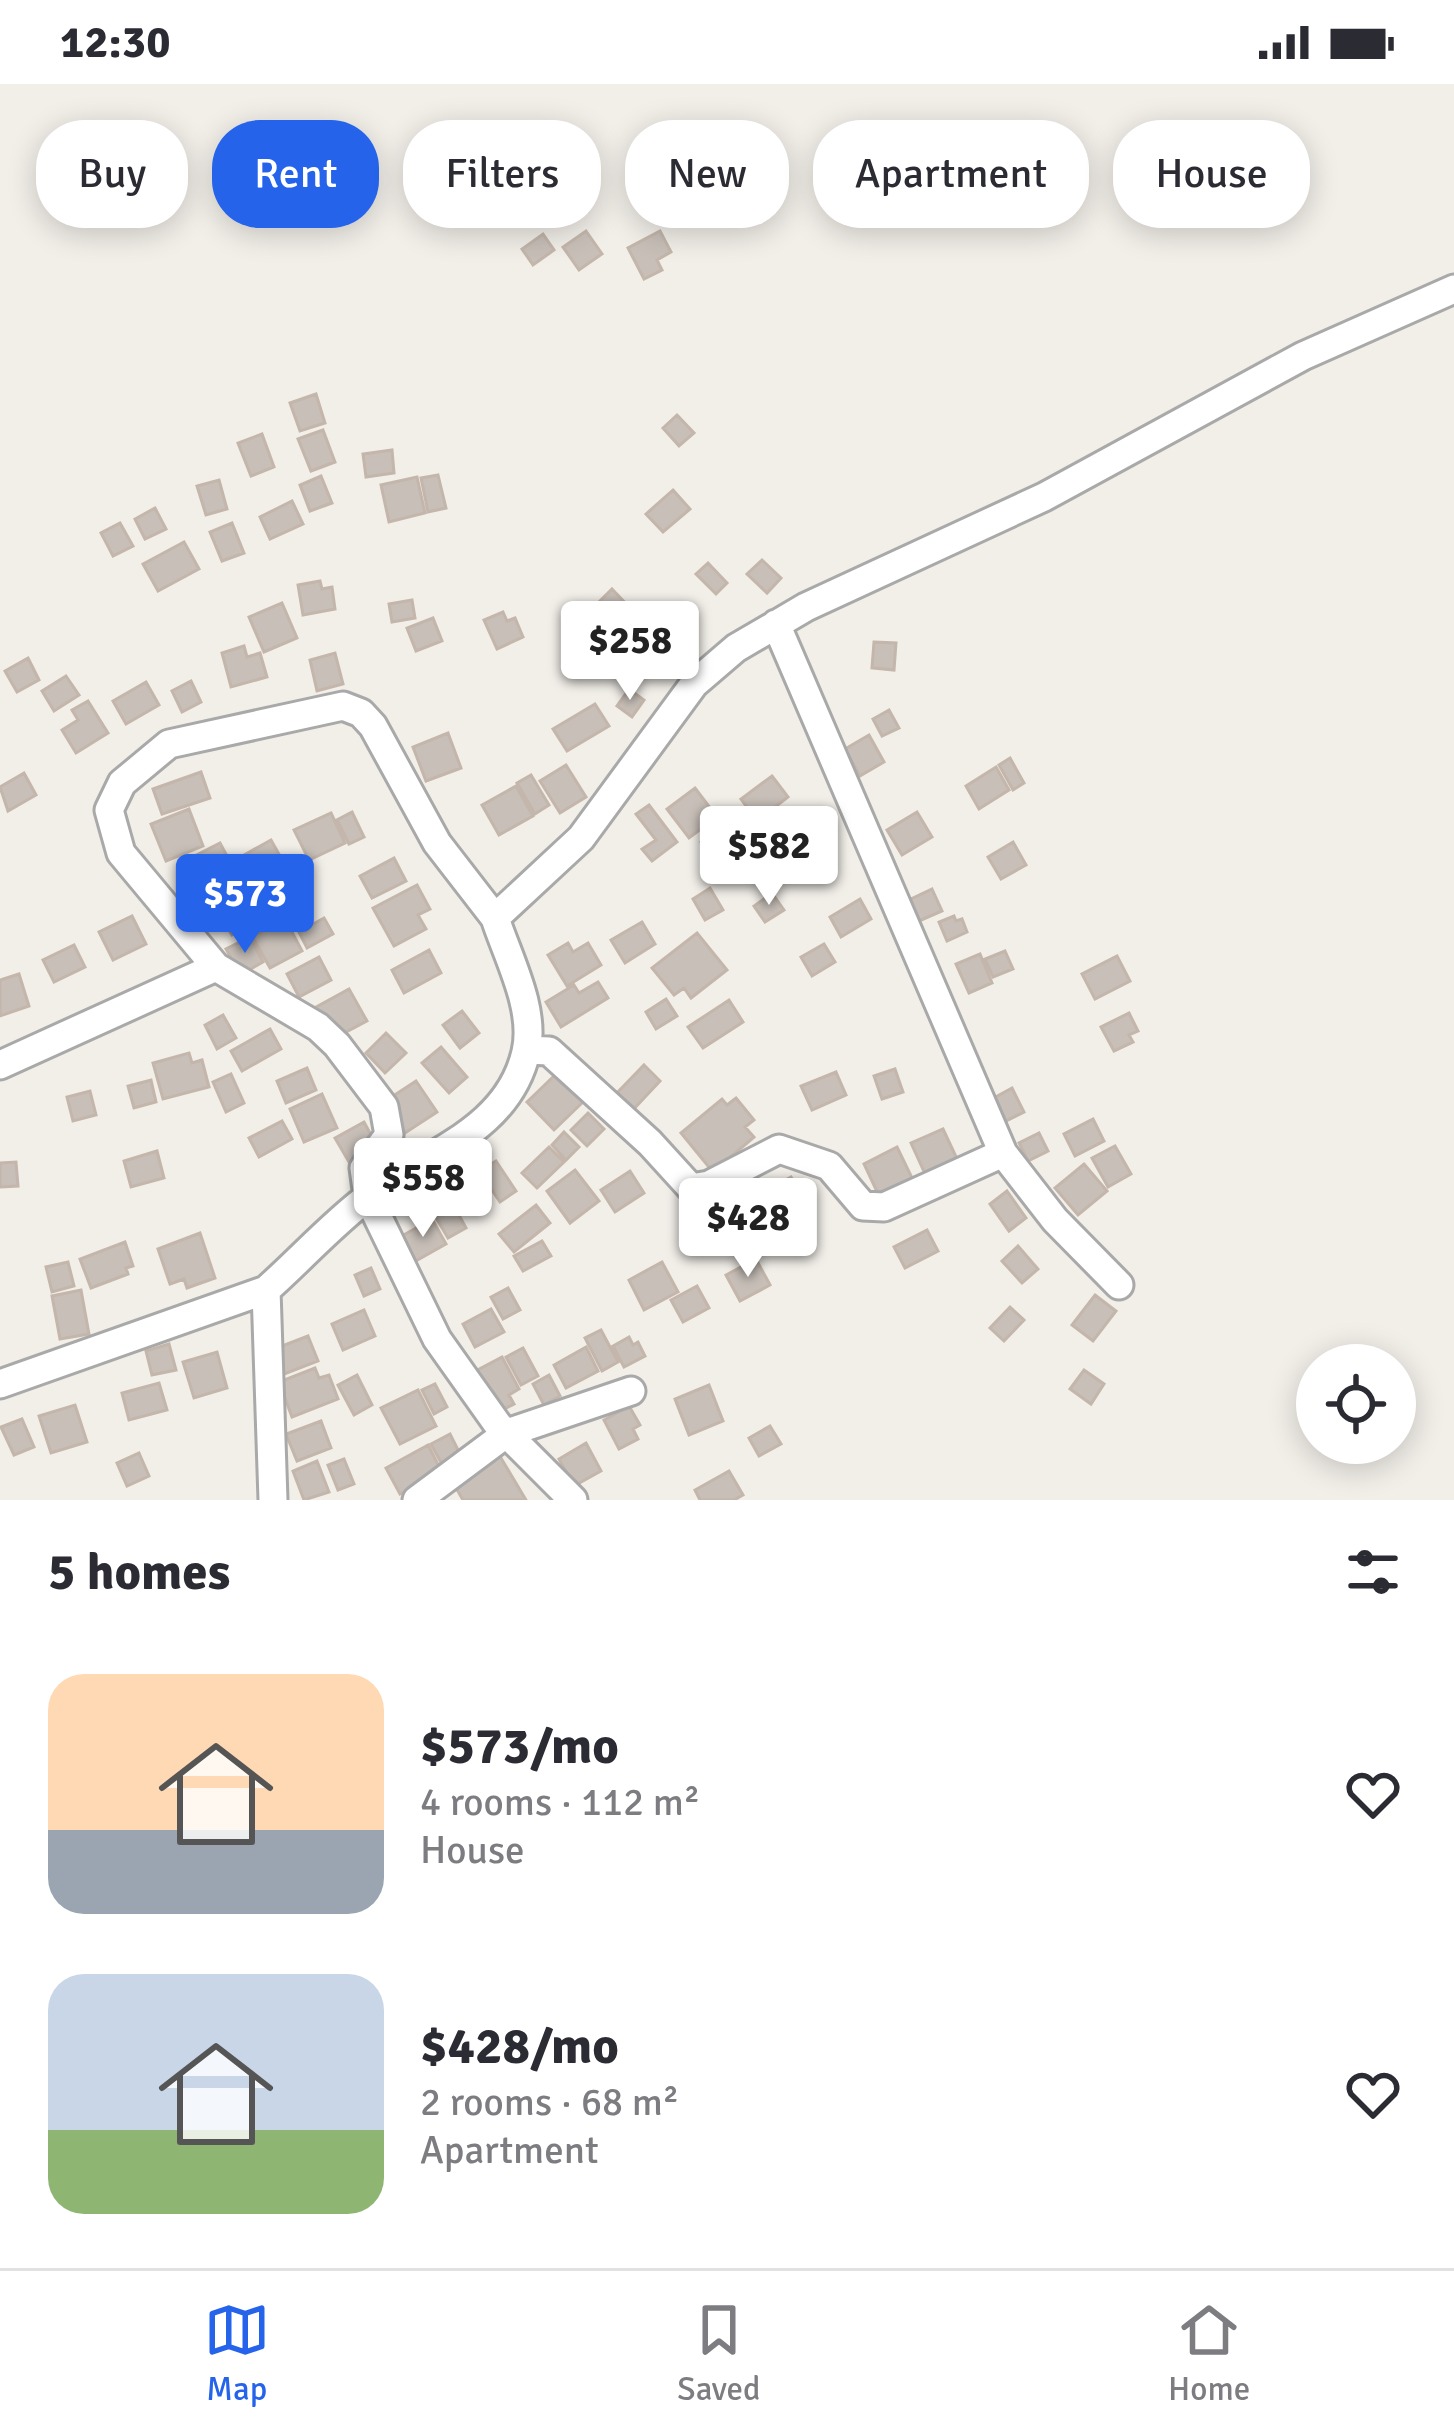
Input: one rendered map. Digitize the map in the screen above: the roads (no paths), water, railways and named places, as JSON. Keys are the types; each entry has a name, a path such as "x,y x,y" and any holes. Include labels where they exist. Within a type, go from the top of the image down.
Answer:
{"street":[{"path":"495,918 581,838 694,684 736,648 776,624 1044,496 1303,356 1454,289"},
{"path":"776,624 1003,1153 1055,1220 1119,1285"},
{"path":"0,1384 266,1290 368,1197 481,1126 508,1097 527,1050 525,1010 495,918 437,843 373,726 361,713 343,706 169,743 122,783 110,810 121,853 216,967 318,1027 338,1045 384,1107 389,1135 364,1168 368,1197 437,1339 507,1433 573,1500"},
{"path":"0,1065 216,967"},
{"path":"527,1050 549,1051 650,1143 691,1188 709,1185 778,1148 829,1166 863,1206 884,1207 1003,1153"},
{"path":"266,1290 273,1500"},
{"path":"417,1500 507,1433 631,1391"}]}
